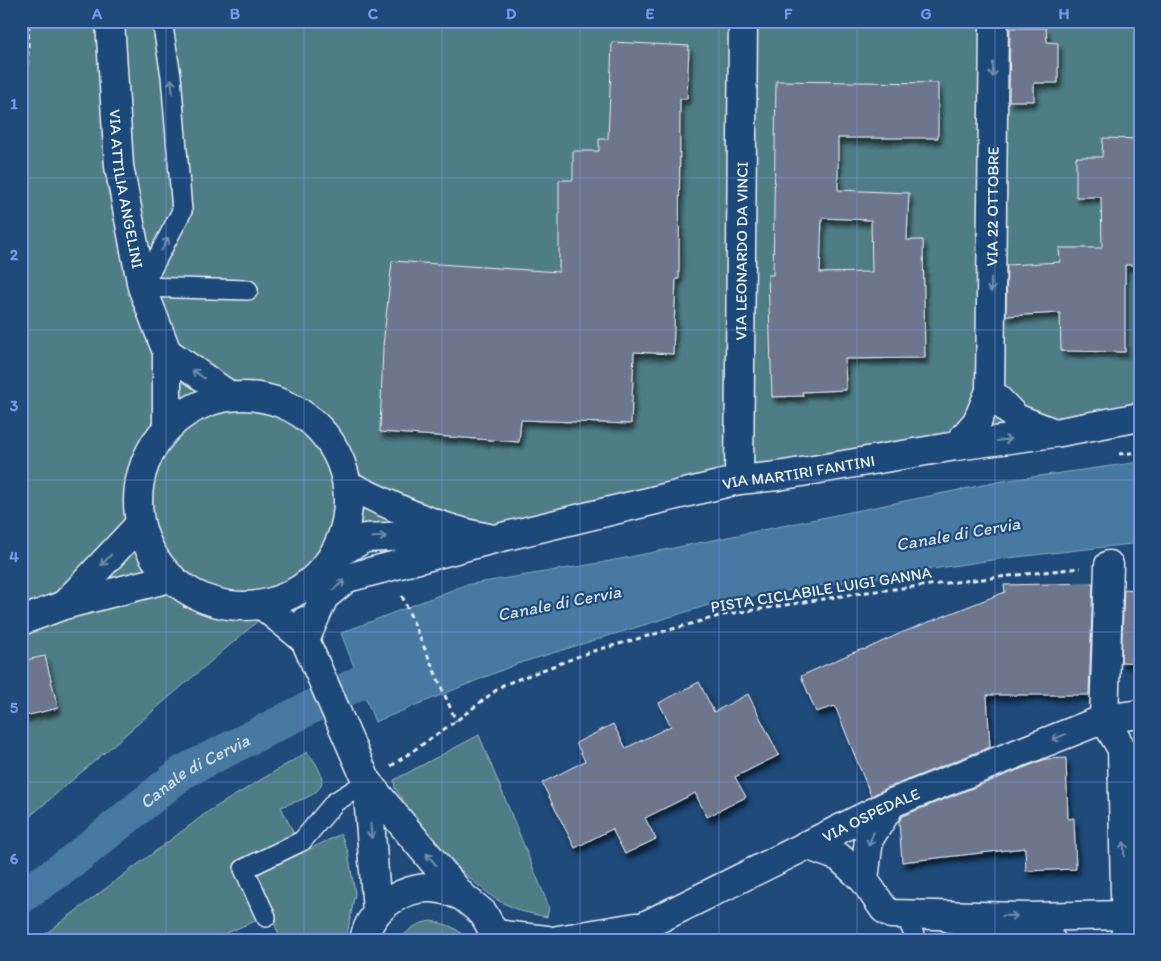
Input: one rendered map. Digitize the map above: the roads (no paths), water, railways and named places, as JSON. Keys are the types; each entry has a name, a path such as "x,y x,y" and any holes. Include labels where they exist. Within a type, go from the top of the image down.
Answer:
{"street":[{"name":"VIA ATTILIA ANGELINI","path":"110,21 119,166 142,287 167,352 167,426"},
{"name":"VIA LEONARDO DA VINCI","path":"739,480 743,21"},
{"name":"VIA 22 OTTOBRE","path":"956,446 976,422 990,391 994,21"},
{"path":"167,352 230,396"},
{"path":"990,391 1016,418 1055,433"},
{"path":"253,613 305,587 322,572 335,554 347,521 348,485 338,454 320,427 293,407 262,396 230,396 195,406 167,426 146,456 137,490 139,525 151,554 170,578 197,596 253,613 305,640"},
{"name":"VIA MARTIRI FANTINI","path":"461,533 494,540 739,480 778,476 956,446 1055,433 1140,417"},
{"path":"348,485 394,508 461,533"},
{"path":"64,605 139,525"},
{"path":"335,554 365,538 461,533"},
{"path":"305,640 324,597 347,578 494,540"},
{"path":"806,845 839,857 864,880 884,910 911,928 943,916 1027,917 1126,927 1122,750 1104,719 1109,565"},
{"path":"21,621 64,605 170,578"},
{"path":"305,587 305,640 367,782 462,896 483,913 495,937 547,940"},
{"name":"VIA OSPEDALE","path":"642,926 892,803 1104,719 1140,714"},
{"path":"367,782 377,911"},
{"path":"864,880 869,840 892,803"},
{"path":"364,940 366,928 377,911 391,900 413,890 439,889 462,896"},
{"path":"943,916 995,933 1051,940"},
{"path":"558,940 642,926"},
{"path":"616,940 642,926"}],"lane":[{"path":"162,21 171,76 182,211 142,287 248,290"},
{"path":"266,917 244,869 302,841 335,802 367,782"}],"water":[{"path":"1140,462 1140,543 999,559 725,600 517,664 375,722 341,633 465,585 600,563 1003,481"}],"waterway":[{"name":"Canale di Cervia","path":"21,897 70,863 183,772 402,661"}]}
